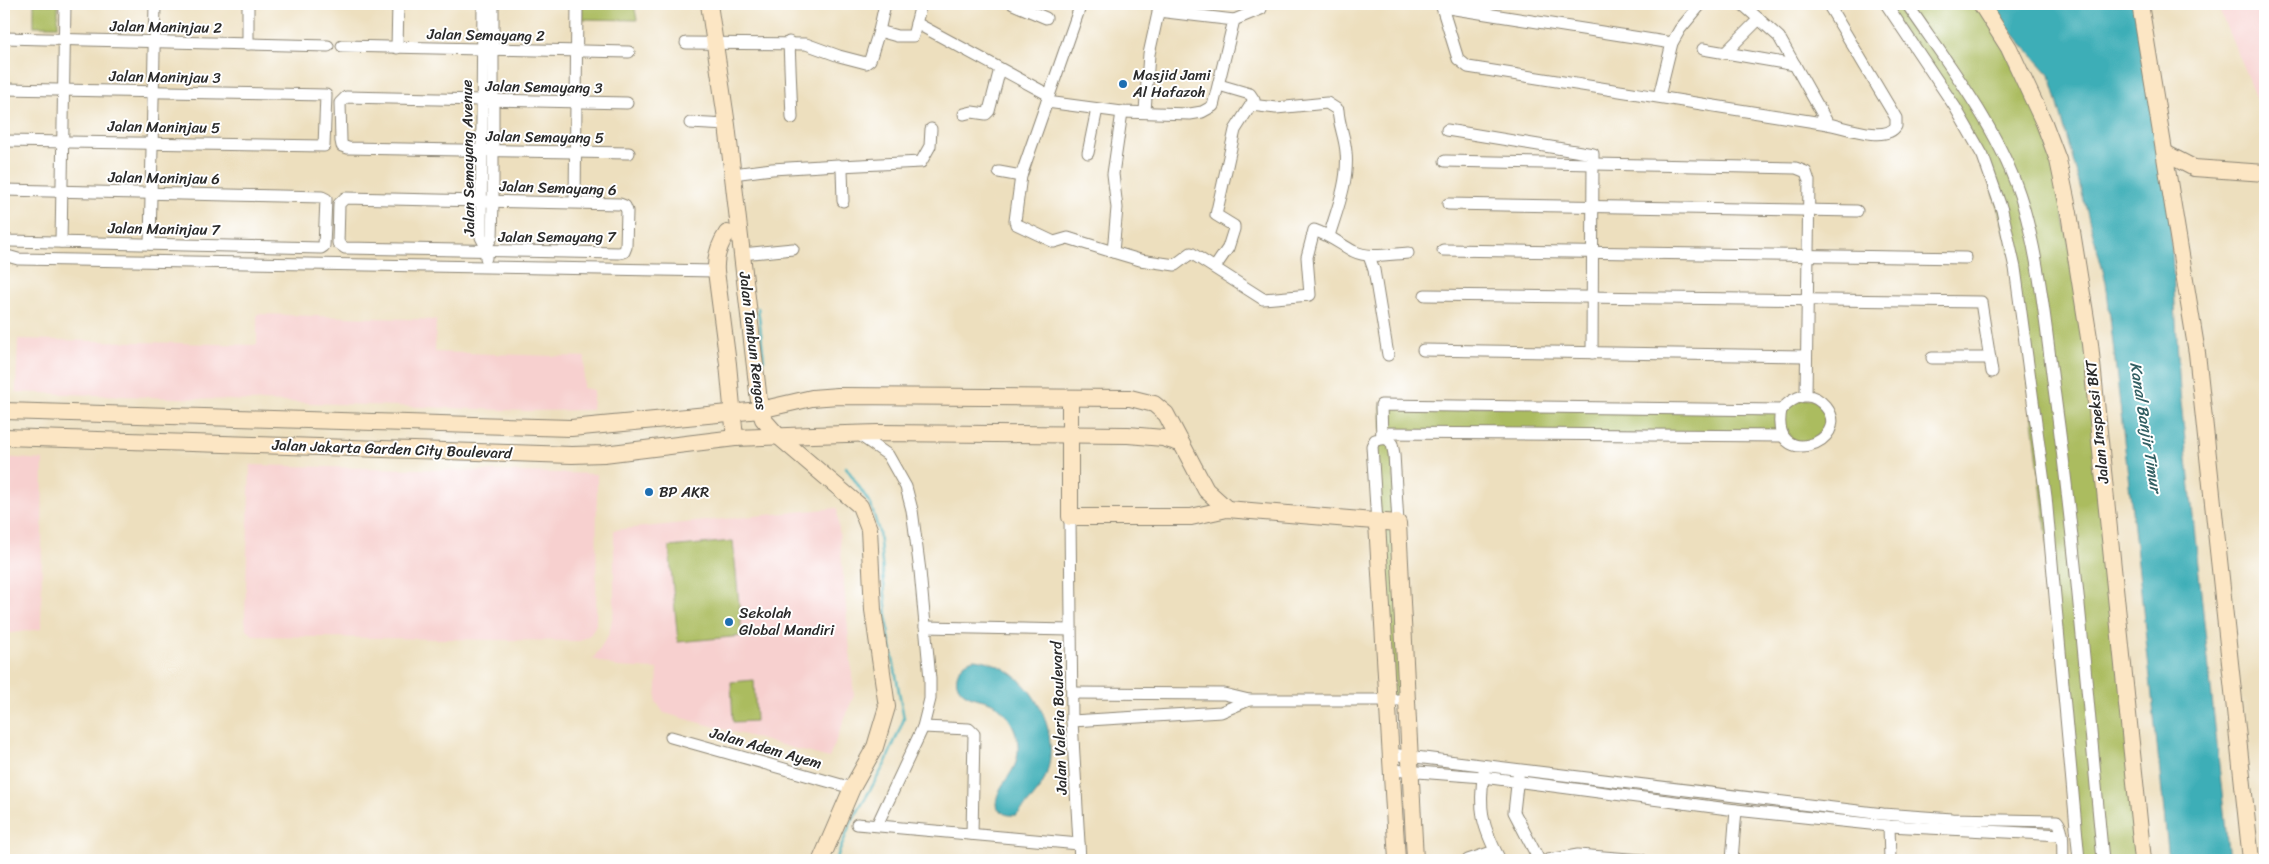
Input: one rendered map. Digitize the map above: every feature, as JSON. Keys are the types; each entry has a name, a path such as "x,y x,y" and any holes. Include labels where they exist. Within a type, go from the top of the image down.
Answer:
{"street":[{"path":"61,242 65,4"},
{"path":"148,4 151,42"},
{"path":"147,244 151,42 155,4"},
{"path":"248,4 248,44"},
{"path":"397,48 398,4"},
{"name":"Jalan Semayang Avenue","path":"483,4 488,50"},
{"name":"Jalan Semayang Avenue","path":"487,201 482,151 487,101 488,50 493,4"},
{"path":"575,202 577,4"},
{"name":"Jalan Tambun Rengas","path":"710,4 720,43 727,126 736,173 742,254 760,410 763,419 779,437 860,506 869,529 874,618 888,707 875,747 852,788 821,860"},
{"path":"686,43 789,42 806,44 866,63 870,60 885,4"},
{"path":"879,32 897,36 913,35 921,4"},
{"path":"1013,4 1025,6 1046,18"},
{"path":"1081,4 1021,176 1015,218 1016,224 1054,242 1068,238 1140,260 1175,265 1189,252 1263,299 1308,297 1310,293 1307,257 1315,230 1329,236 1353,251 1369,256 1408,253"},
{"path":"1659,96 1672,43 1680,29 1701,4"},
{"path":"1742,4 1779,37 1828,124"},
{"path":"1672,43 1442,5 1458,59 1468,67 1828,124 1878,135 1893,131 1896,118 1828,4"},
{"path":"1886,4 1955,107 1983,156 2002,210 2014,268 2046,497 2079,860"},
{"path":"1907,4 1965,88 1998,143 2023,204 2036,260 2069,496 2103,860"},
{"name":"Jalan Inspeksi BKT","path":"1981,4 2009,48 2044,123 2058,160 2090,344 2143,860"},
{"path":"2140,4 2170,184 2205,416 2251,860"},
{"path":"1144,111 1149,54 1159,7 1234,20 1261,10"},
{"path":"1725,53 1759,19"},
{"path":"916,23 1000,69 1048,98 1097,109 1122,112 1202,112 1214,106 1234,20"},
{"name":"Jalan Maninjau 2","path":"4,38 328,46"},
{"path":"789,42 792,118"},
{"name":"Jalan Semayang 2","path":"342,46 629,52"},
{"path":"1703,49 1795,65"},
{"path":"964,114 972,112 986,114 989,110 1000,69"},
{"path":"1215,267 1228,248 1234,227 1216,215 1235,130 1254,100 1250,94 1219,85"},
{"name":"Jalan Maninjau 3","path":"4,89 326,95 324,146"},
{"name":"Jalan Semayang 3","path":"342,146 342,99 346,96 627,103"},
{"name":"Jalan Semayang Avenue","path":"486,267 486,250 482,237 494,151 487,101"},
{"path":"1251,105 1276,108 1327,103 1338,110 1340,132 1346,153 1343,188 1329,236"},
{"path":"1088,154 1097,109"},
{"path":"1113,252 1117,208 1114,174 1122,112"},
{"path":"690,123 727,126"},
{"path":"736,173 772,169 921,162 930,146 931,129"},
{"path":"1447,130 1593,154 1592,353"},
{"name":"Jalan Maninjau 5","path":"4,141 63,140 324,146"},
{"name":"Jalan Semayang 5","path":"342,146 348,148 629,153"},
{"path":"2165,153 2194,168 2265,173"},
{"path":"1445,161 1796,168 1806,172 1809,181 1806,395"},
{"path":"840,166 843,201"},
{"path":"2170,184 2194,168"},
{"path":"999,172 1021,176"},
{"name":"Jalan Maninjau 6","path":"4,190 324,197 323,247"},
{"name":"Jalan Semayang 6","path":"341,200 345,198 575,202 620,204 625,206"},
{"name":"Jalan Semayang 7","path":"341,200 338,243 341,247 619,253 624,252 626,247 627,211 625,206"},
{"path":"1448,204 1856,211"},
{"name":"Jalan Tambun Rengas","path":"727,233 719,246 716,271 735,438"},
{"name":"Jalan Maninjau 7","path":"4,239 61,242 323,247"},
{"path":"742,254 793,249"},
{"path":"1443,250 1966,258"},
{"path":"4,255 18,259 716,271"},
{"path":"1369,256 1374,270 1388,355"},
{"path":"1426,294 1981,302 1992,372"},
{"path":"1423,350 1806,356"},
{"path":"1932,358 1990,358"},
{"path":"1806,395 1818,399 1828,409 1831,421 1828,434 1818,444 1806,447 1793,444 1783,436 1779,423 1781,410 1791,399 1806,395"},
{"name":"Jalan Jakarta Garden City Boulevard","path":"4,411 571,428 760,410 812,398 838,396 1130,398 1154,404 1166,414 1206,490 1227,509"},
{"path":"1070,398 1070,630"},
{"path":"1382,435 1381,405 1781,410"},
{"path":"858,434 888,455 906,487 912,510 925,627 930,699 922,727 877,826"},
{"name":"Jalan Jakarta Garden City Boulevard","path":"4,436 572,455 604,454 735,438 858,434 1149,436 1180,443"},
{"path":"1397,860 1372,446 1375,440 1382,435 1783,436"},
{"path":"1382,435 1387,438 1394,451 1415,860"},
{"path":"1070,517 1191,516 1227,509 1377,523 1398,523"},
{"name":"Jalan Valeria Boulevard","path":"925,627 1070,630 1072,720 1080,860"},
{"path":"1072,693 1224,694 1249,700 1406,700"},
{"path":"1072,720 1221,712 1249,700"},
{"path":"922,727 969,728 974,734 972,834"},
{"name":"Jalan Adem Ayem","path":"671,737 852,788"},
{"path":"1391,762 1883,814 1952,819 2057,821 2060,824 2062,835 2063,860"},
{"path":"1468,860 1498,856 1484,829 1482,818 1484,772"},
{"path":"1518,776 1736,810 1889,826 2062,835"},
{"path":"1518,776 1514,812 1540,860"},
{"path":"1732,860 1736,810"},
{"path":"857,824 1079,844"},
{"path":"1889,826 1890,860"},
{"path":"1548,860 1565,856 1642,860"}],"shaded area":[{"path":"2219,4 2265,4 2265,119 2220,12"},
{"path":"257,314 436,320 435,352 585,357 583,388 594,390 592,410 530,411 16,392 18,339 257,345"},
{"path":"4,457 43,460 41,629 4,634"},
{"path":"250,465 597,474 596,624 591,634 580,641 254,636 246,629 245,617"},
{"name":"Sekolah Global Mandiri","path":"837,508 854,695 829,758 664,713 656,702 658,669 618,667 593,659 609,634 614,610 614,530"}],"green space":[{"path":"34,4 58,4 58,26 34,26"},
{"path":"582,4 634,4 637,20 582,19"},
{"path":"1885,4 1980,4 2044,123 2090,344 2142,860 2079,860 2061,657 2015,268 1983,156"},
{"path":"1791,399 1818,399 1831,421 1806,447 1783,436 1382,433 1381,405 1781,410"},
{"path":"1375,440 1392,444 1406,700 1388,701"},
{"path":"733,541 742,636 678,642 669,547"},
{"path":"754,680 756,721 733,722 731,682"}],"water":[{"name":"Kanal Banjir Timur","path":"1991,4 2137,4 2168,180 2180,392 2229,860 2169,860 2106,282 2050,75 2006,26"},
{"path":"974,659 993,663 1010,672 1025,685 1045,719 1050,739 1050,759 1045,778 1037,793 1017,815 1005,814 996,805 1000,789 1016,764 1018,755 1017,739 1013,726 1006,714 996,705 967,695 960,689 957,683 960,668"}],"waterway":[{"path":"758,308 764,360"},
{"path":"836,860 850,825 885,764 904,719 889,637 879,532 871,505 846,467"}],"place":[{"name":"Masjid Jami Al Hafazoh","path":"1123,84"},
{"name":"BP AKR","path":"649,492"},
{"name":"Sekolah Global Mandiri","path":"729,622"}]}
